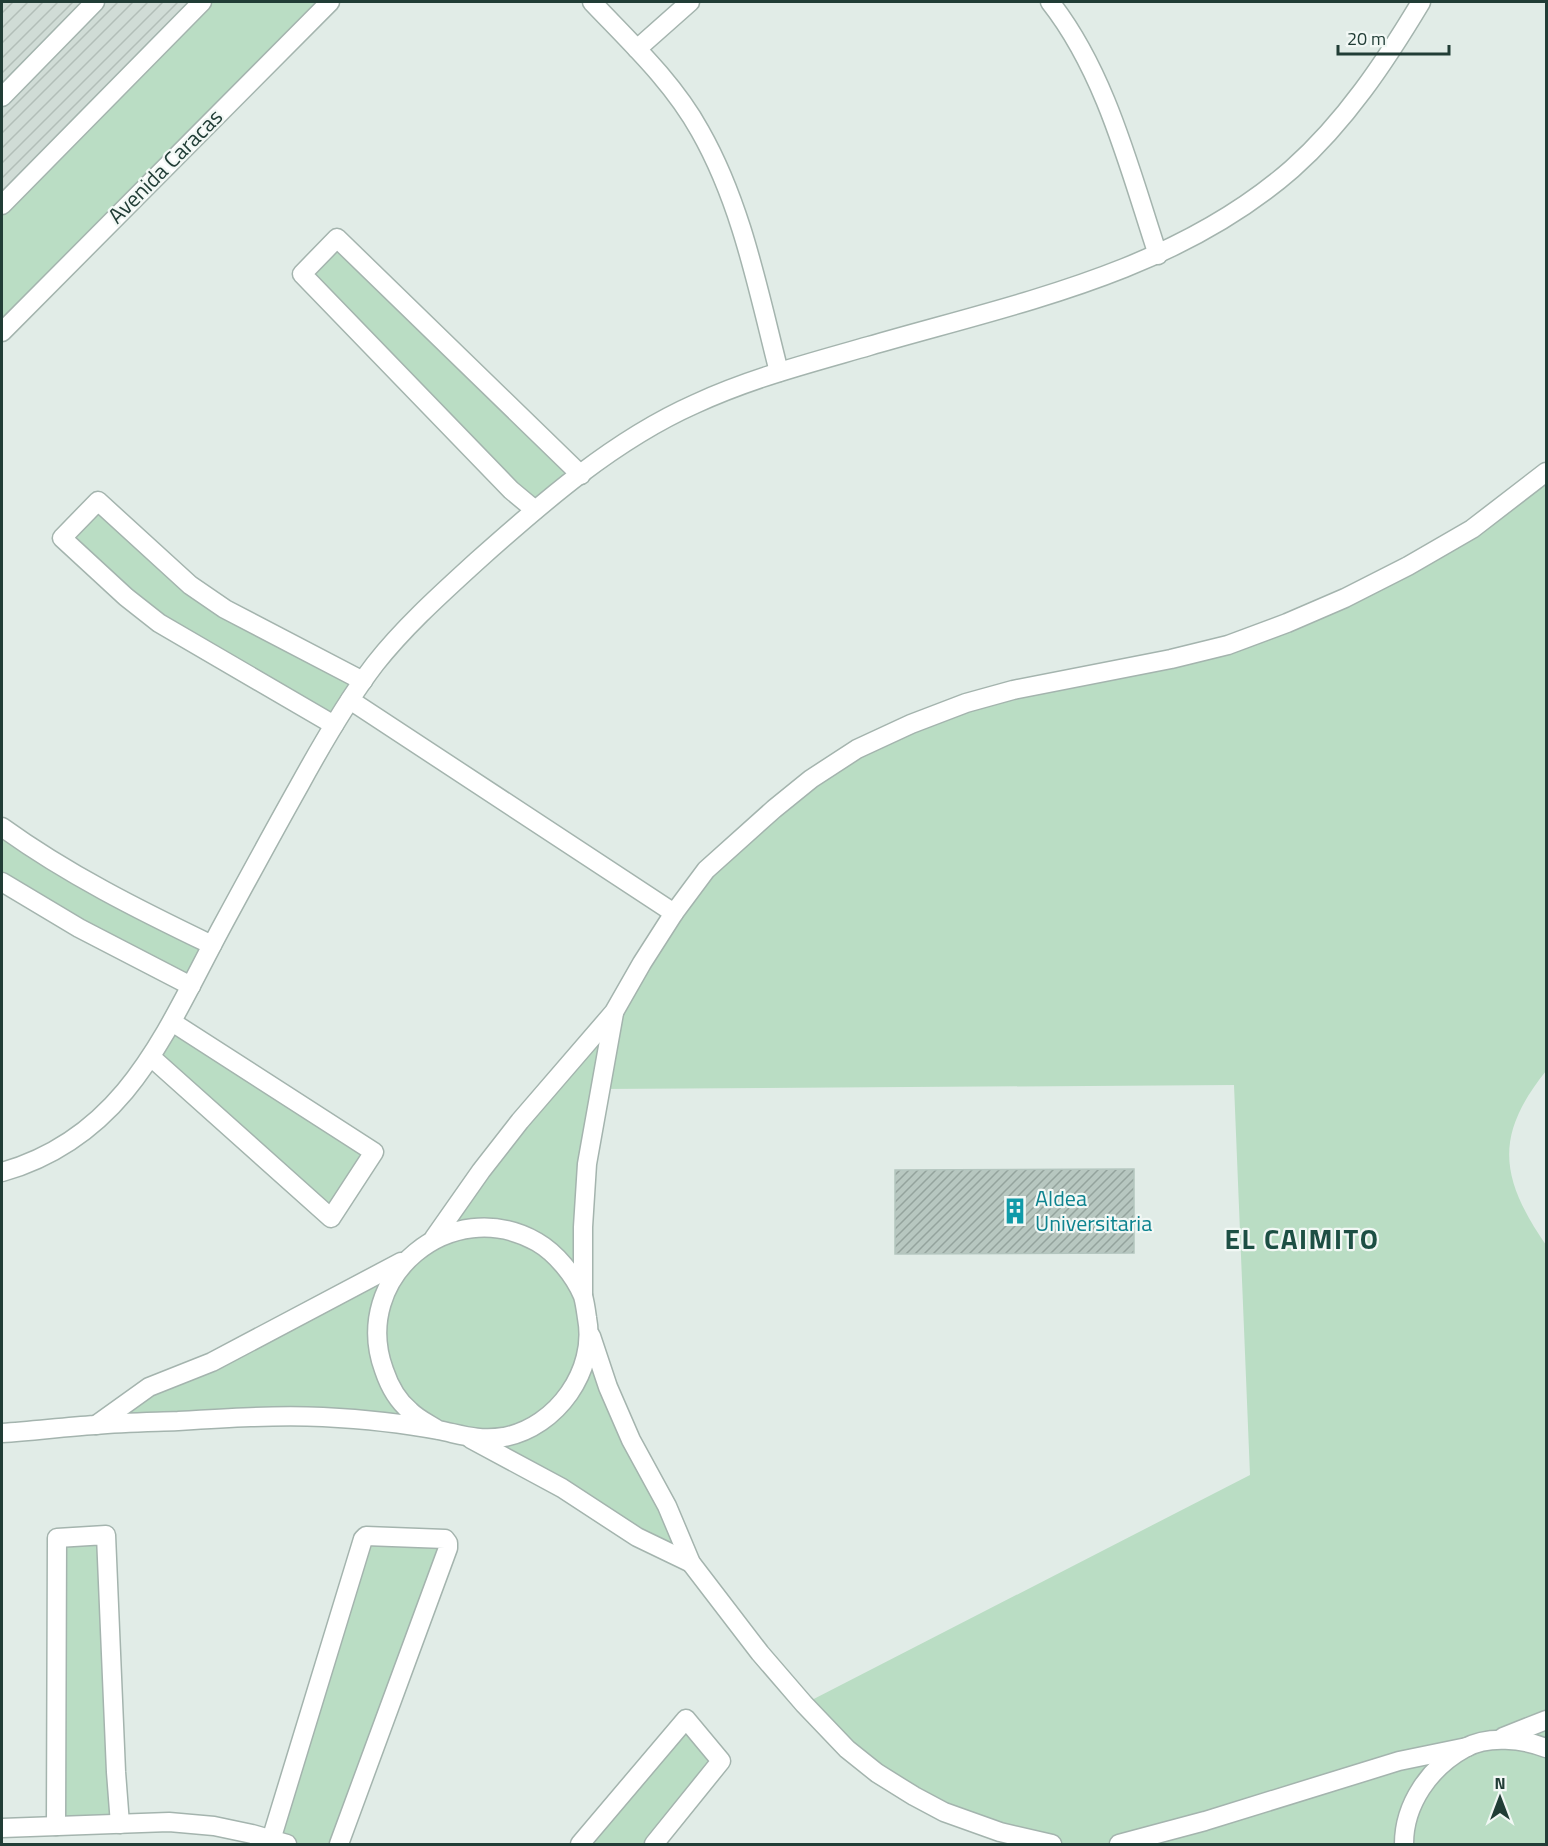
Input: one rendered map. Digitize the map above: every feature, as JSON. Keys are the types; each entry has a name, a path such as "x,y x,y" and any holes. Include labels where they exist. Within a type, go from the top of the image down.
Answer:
{"street":[{"path":"2,97 95,2"},
{"path":"2,206 202,2"},
{"name":"Avenida Caracas","path":"2,332 330,2"},
{"path":"592,2 672,90 699,129 718,166 736,209 779,372"},
{"path":"637,49 690,2"},
{"path":"1050,2 1080,48 1101,91 1158,255"},
{"path":"2,1172 50,1154 88,1128 123,1093 152,1057 334,725 363,681 405,631 456,580 535,510 636,436 692,405 779,372 1055,293 1158,255 1208,230 1248,204 1295,166 1360,95 1390,53 1421,2"},
{"path":"535,510 511,490 302,274 338,238 581,475"},
{"path":"96,1425 149,1387 212,1362 407,1259 434,1238 513,1129 614,1012 674,913 706,870 811,779 857,749 911,724 966,703 1013,690 1171,659 1228,645 1287,623 1345,598 1418,561 1472,529 1546,472"},
{"path":"334,725 159,623 126,597 62,538 98,501 190,585 225,609 363,681"},
{"path":"350,700 674,913"},
{"path":"2,827 82,879 212,945"},
{"path":"2,882 79,928 191,987"},
{"path":"614,1012 587,1164 583,1297 590,1332 608,1387 631,1440 667,1506 691,1563 760,1653 804,1704 847,1749 877,1773 914,1796 998,1838 1052,1845"},
{"path":"152,1057 331,1218 374,1152 172,1022"},
{"path":"434,1238 467,1228 503,1229 537,1242 564,1265 583,1297"},
{"path":"407,1259 387,1286 377,1318 377,1352 389,1384 410,1411 438,1430"},
{"path":"471,1439 505,1437 539,1423 566,1400 584,1368 590,1332"},
{"path":"2,1433 239,1417 322,1417 438,1430 471,1439 562,1488 637,1537 691,1563"},
{"path":"56,1826 57,1538 106,1535 120,1824"},
{"path":"2,1828 169,1822 214,1826 279,1842 363,1539 368,1536 445,1539 448,1548 339,1845"},
{"path":"580,1845 686,1719 721,1761 654,1845"},
{"path":"1119,1845 1399,1761 1494,1740 1546,1720"},
{"path":"1494,1740 1531,1742 1546,1748"},
{"path":"1404,1845 1404,1831 1414,1798 1434,1770 1467,1747"}],"shaded area":[{"path":"2,2 202,2 2,205"}],"green space":[{"path":"202,2 330,2 2,332 2,205"},
{"path":"337,238 579,477 538,508 302,274"},
{"path":"1546,472 1546,1071 1517,1117 1511,1138 1509,1158 1512,1178 1520,1199 1546,1245 1546,1844 1052,1844 914,1796 804,1704 1250,1475 1234,1085 600,1089 587,1164 590,1332 691,1563 471,1439 382,1423 96,1425 434,1238 560,1073 674,913 774,809 911,724 1171,659 1345,598"},
{"path":"98,501 190,585 363,682 334,724 204,650 62,538"},
{"path":"2,827 212,945 191,986 2,882"},
{"path":"172,1022 374,1152 331,1218 151,1057"},
{"path":"105,1536 115,1824 64,1826 58,1538"},
{"path":"364,1541 453,1542 337,1844 287,1844 276,1841"},
{"path":"686,1719 721,1761 653,1844 582,1844"}],"building":[{"name":"Aldea Universitaria","path":"1134,1169 1134,1253 895,1254 895,1170"}],"place":[{"name":"Aldea Universitaria","path":"1015,1211"}],"district":[{"name":"EL CAIMITO","path":"1302,1238"}]}
